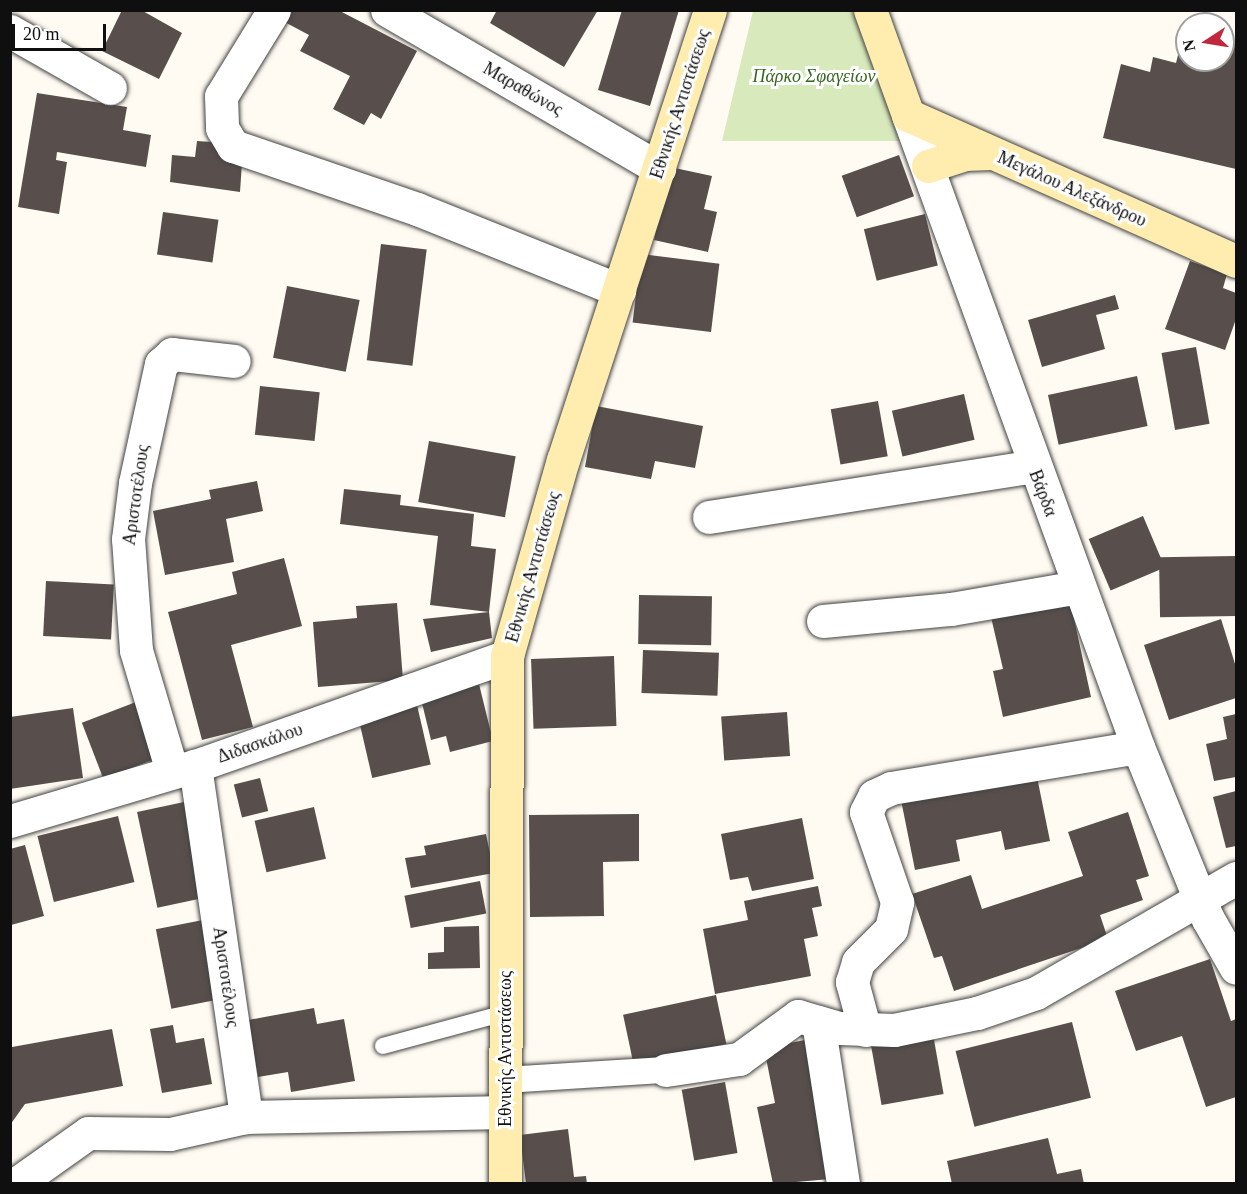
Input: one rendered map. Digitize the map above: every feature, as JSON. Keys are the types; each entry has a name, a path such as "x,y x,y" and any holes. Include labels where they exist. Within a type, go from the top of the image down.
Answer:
{"main road":[{"name":"Εθνικής Αντιστάσεως","path":"505,1184 507,656 618,290 710,10"},
{"name":"Βάρδα","path":"870,10 908,115"},
{"name":"Μεγάλου Αλεξάνδρου","path":"908,115 1236,261"},
{"path":"928,166 964,154 991,153"}],"street":[{"path":"274,10 221,96 222,128 233,146 417,209 618,290"},
{"name":"Μαραθώνος","path":"387,10 659,168"},
{"path":"10,31 110,88"},
{"name":"Βάρδα","path":"908,115 1033,466 1138,747 1200,900 1236,968"},
{"name":"Αριστοτέλους","path":"234,361 172,354 162,364 135,483 128,539 136,650 184,768 246,1117"},
{"path":"709,517 1033,466"},
{"path":"823,621 951,609 1079,587"},
{"name":"Διδασκάλου","path":"10,821 184,768 507,656"},
{"path":"865,1030 852,981 858,962 891,929 897,902 866,812 874,796 891,788 1138,747"},
{"path":"505,1080 666,1070 739,1059 798,1016 865,1030 977,1013 1036,993 1236,878"},
{"path":"818,1022 843,1184"},
{"path":"16,1184 88,1133 170,1134 246,1117 505,1112"}],"lane":[{"path":"383,1046 505,1013"}],"green space":[{"name":"Πάρκο Σφαγείων","path":"753,11 867,11 912,141 722,141"}],"building":[{"path":"122,10 141,10 182,33 159,79 102,51"},
{"path":"283,10 338,10 417,51 381,119 371,113 364,125 333,109 350,76 300,51 309,35 279,19"},
{"path":"497,10 598,10 564,67 490,23"},
{"path":"622,10 679,10 650,106 598,90"},
{"path":"1236,44 1236,169 1103,138 1121,64 1150,72 1153,57 1175,63 1175,72 1235,72"},
{"path":"37,93 127,107 123,130 151,135 146,167 57,152 56,160 67,162 59,214 18,207"},
{"path":"197,141 227,143 226,162 242,163 240,192 170,182 172,155 195,157"},
{"path":"899,155 914,196 857,217 842,176"},
{"path":"670,167 712,176 704,209 717,212 708,252 654,240"},
{"path":"163,212 218,220 212,262 157,255"},
{"path":"925,214 938,265 877,281 864,229"},
{"path":"381,244 427,250 412,366 367,360"},
{"path":"641,254 719,264 711,332 633,322"},
{"path":"1190,261 1227,274 1223,288 1236,293 1236,319 1225,350 1165,329"},
{"path":"287,286 360,300 346,372 273,358"},
{"path":"1115,295 1119,309 1096,315 1105,349 1042,367 1028,320"},
{"path":"1196,347 1210,424 1175,430 1162,353"},
{"path":"1137,376 1148,426 1059,445 1048,395"},
{"path":"260,386 320,392 315,441 255,435"},
{"path":"964,394 975,440 902,456 892,411"},
{"path":"878,401 888,456 840,464 831,409"},
{"path":"596,406 703,426 695,468 655,461 651,479 585,467"},
{"path":"429,441 516,456 505,517 418,502"},
{"path":"257,481 263,511 226,519 234,562 165,575 153,511 211,499 209,490"},
{"path":"344,489 401,495 400,505 474,514 471,546 496,549 489,612 430,605 438,536 340,524"},
{"path":"1143,516 1165,568 1111,591 1089,539"},
{"path":"1235,556 1236,616 1160,617 1159,557"},
{"path":"284,558 302,626 231,645 253,727 202,740 168,612 237,594 232,572"},
{"path":"46,581 114,585 111,639 43,636"},
{"path":"639,595 712,596 711,645 638,644"},
{"path":"1070,600 1091,697 1003,717 993,671 1003,669 991,617"},
{"path":"397,603 403,680 318,687 313,622 357,618 356,606"},
{"path":"489,612 492,638 431,652 423,619"},
{"path":"1221,619 1236,667 1236,698 1169,720 1144,645"},
{"path":"643,650 719,653 717,696 641,693"},
{"path":"614,656 616,726 533,729 531,659"},
{"path":"479,684 493,741 450,752 446,736 431,740 421,699"},
{"path":"136,702 158,758 103,779 82,723"},
{"path":"417,705 431,764 372,778 359,718"},
{"path":"73,708 83,778 10,789 10,717"},
{"path":"787,712 790,756 724,760 721,717"},
{"path":"1236,714 1236,777 1214,781 1206,744 1227,739 1223,717"},
{"path":"1036,772 1050,841 1005,850 1001,831 956,840 960,861 915,870 901,800"},
{"path":"260,778 268,811 242,818 234,785"},
{"path":"1236,791 1236,846 1226,848 1213,797"},
{"path":"184,802 204,898 157,908 137,812"},
{"path":"314,807 326,859 266,872 255,821"},
{"path":"1128,812 1149,876 1136,880 1143,900 1100,915 1108,939 954,991 942,956 934,958 912,894 971,875 982,909 1083,876 1068,832"},
{"path":"639,814 639,861 603,862 604,916 530,917 529,815"},
{"path":"118,816 134,882 54,902 37,836"},
{"path":"802,818 814,879 752,891 748,877 730,880 721,834"},
{"path":"486,834 494,873 411,888 405,858 426,855 424,846"},
{"path":"25,845 44,916 11,925 10,849"},
{"path":"480,881 486,913 411,928 404,896"},
{"path":"818,886 822,906 812,908 818,936 804,939 811,976 715,994 703,929 748,920 744,901"},
{"path":"203,920 218,1000 171,1009 156,929"},
{"path":"479,926 480,968 428,969 428,953 444,952 444,927"},
{"path":"1210,959 1231,1021 1236,1019 1236,1097 1206,1107 1182,1036 1136,1051 1115,991"},
{"path":"716,995 726,1044 633,1064 623,1015"},
{"path":"314,1008 317,1024 344,1019 355,1081 291,1092 288,1072 258,1077 248,1020"},
{"path":"1072,1022 1091,1098 974,1127 956,1051"},
{"path":"173,1025 176,1043 204,1038 212,1084 162,1093 150,1029"},
{"path":"112,1029 123,1086 25,1104 10,1125 12,1047"},
{"path":"933,1034 944,1094 882,1105 871,1045"},
{"path":"810,1039 842,1178 773,1184 757,1107 775,1103 764,1048"},
{"path":"725,1082 738,1153 694,1161 682,1090"},
{"path":"568,1129 574,1177 586,1176 587,1184 526,1184 520,1135"},
{"path":"1048,1138 1057,1174 1081,1169 1084,1184 952,1184 947,1161"}]}
